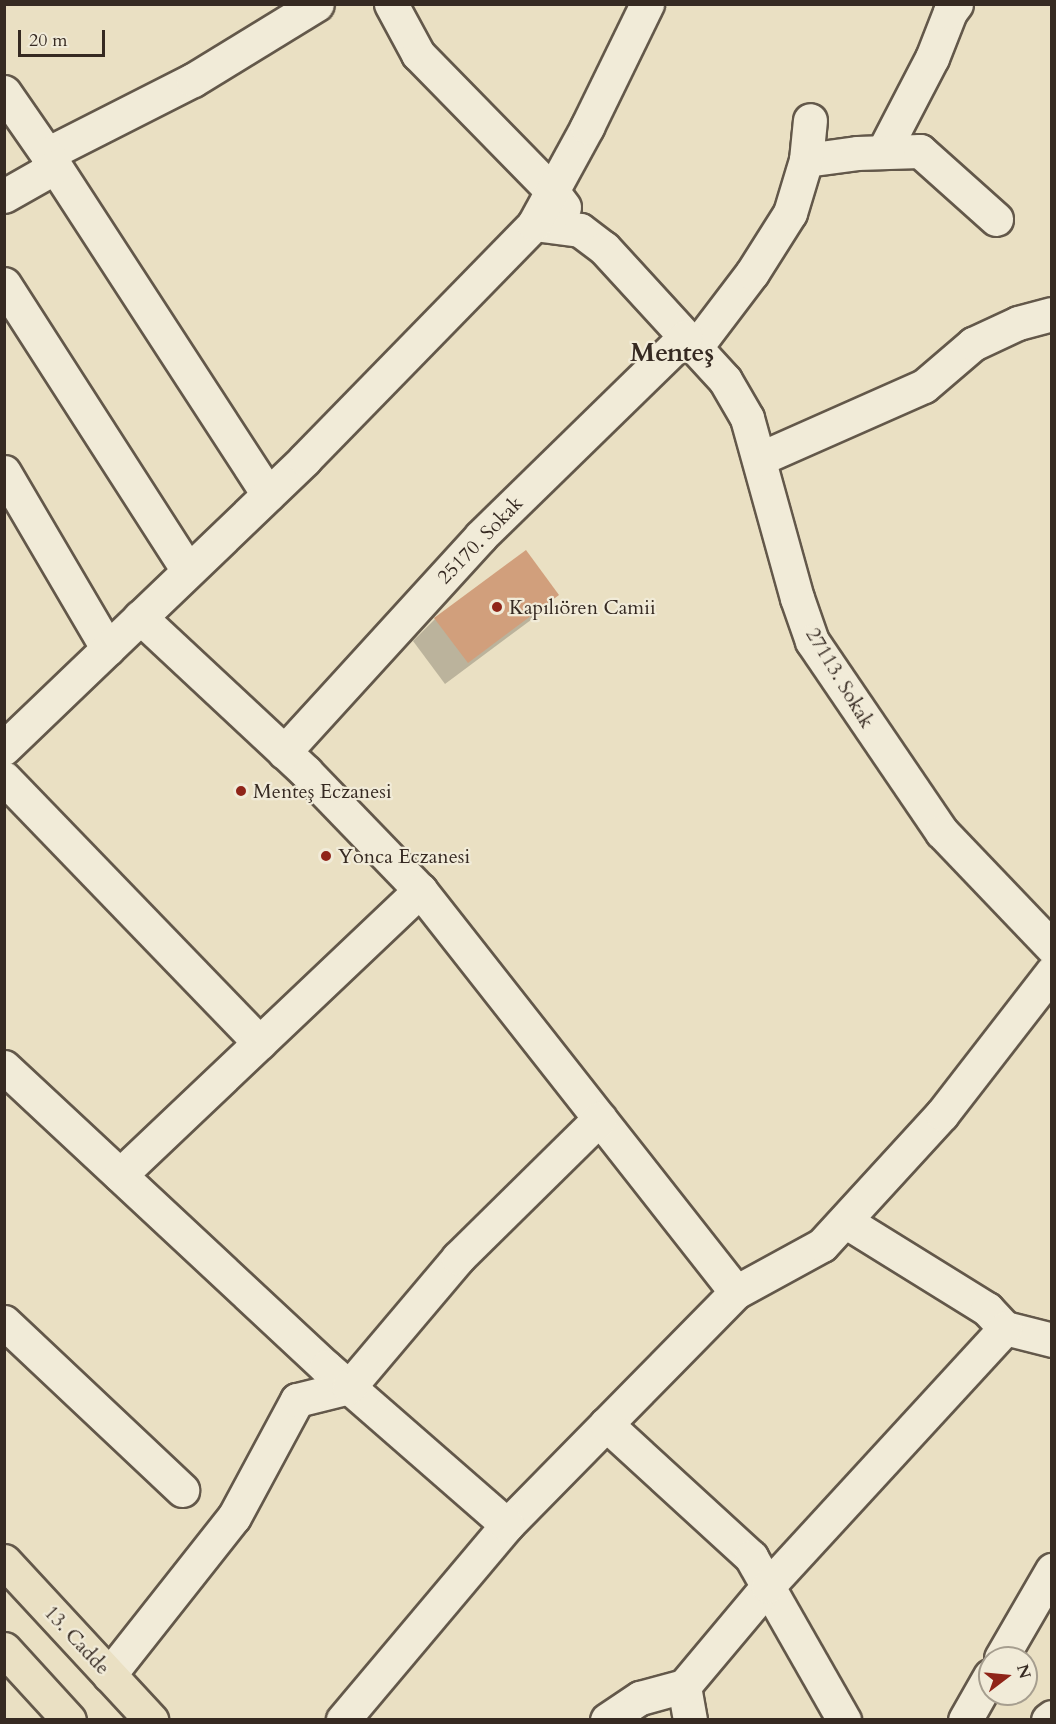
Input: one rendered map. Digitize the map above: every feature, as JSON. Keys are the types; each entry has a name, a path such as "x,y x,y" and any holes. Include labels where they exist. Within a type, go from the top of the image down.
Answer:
{"main road":[{"name":"13. Cadde","path":"4,1561 150,1719"},
{"path":"4,1649 69,1719"}],"street":[{"path":"4,196 51,161 193,80 317,4"},
{"path":"391,4 418,54 552,191 580,230"},
{"path":"4,748 268,494 534,224 647,4"},
{"path":"883,152 932,58 950,12 956,4"},
{"path":"7,101 51,161 268,494"},
{"name":"25170. Sokak","path":"284,752 481,536 690,342 752,273 790,213 806,160 810,120"},
{"path":"806,160 857,153 920,151 996,219"},
{"path":"534,224 580,230"},
{"name":"27113. Sokak","path":"580,230 604,248 725,380 747,418 797,598 812,641 942,832 1052,947"},
{"path":"4,284 188,571"},
{"path":"759,459 924,386 973,344 1018,323 1052,314"},
{"path":"4,472 108,649"},
{"path":"140,617 284,752 420,890 736,1292"},
{"path":"4,778 260,1043"},
{"path":"120,1175 420,890"},
{"path":"343,1719 507,1525 736,1292 822,1245 845,1221 942,1114 1052,972"},
{"path":"4,1067 349,1387 507,1525"},
{"path":"109,1675 234,1517 297,1400 349,1387 458,1258 600,1118"},
{"path":"845,1221 987,1310 1005,1328 1052,1340"},
{"path":"4,1323 182,1490"},
{"path":"607,1719 640,1698 684,1686 768,1586 1005,1328"},
{"path":"606,1424 751,1557 844,1719"},
{"path":"1008,1646 1052,1570"},
{"path":"684,1686 690,1719"},
{"path":"965,1719 978,1697"}],"building":[{"name":"Kapılıören Camii","path":"526,550 559,595 468,663 434,618"}],"place":[{"name":"Kapılıören Camii","path":"497,607"},
{"name":"Menteş Eczanesi","path":"241,791"},
{"name":"Yonca Eczanesi","path":"326,856"}],"district":[{"name":"Menteş","path":"672,353"}]}
